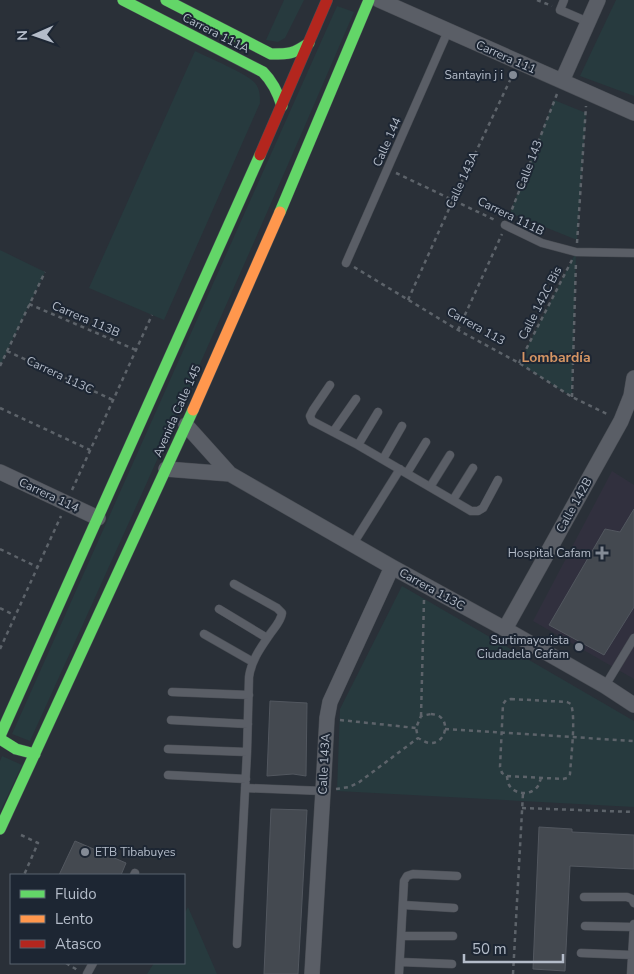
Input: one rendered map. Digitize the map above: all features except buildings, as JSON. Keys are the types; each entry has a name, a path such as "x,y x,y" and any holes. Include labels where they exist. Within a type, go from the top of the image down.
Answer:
{"main road":[{"name":"Carrera 111A","path":"123,0 263,72 276,87 282,106"},
{"name":"Carrera 111A","path":"166,0 271,54 290,54 309,43"},
{"path":"34,754 11,748 0,737 282,106 327,0"},
{"name":"Avenida Calle 145","path":"0,829 186,425 266,245 369,0"}],"street":[{"name":"Carrera 111","path":"379,0 634,113"},
{"path":"562,81 598,0"},
{"name":"Calle 142B","path":"505,629 627,417 634,378"},
{"name":"Carrera 113C","path":"186,425 230,474 605,686 634,705"},
{"name":"Carrera 113C","path":"166,469 230,474"},
{"name":"Carrera 114","path":"0,472 98,518"},
{"name":"Calle 143A","path":"312,974 327,718 330,702 392,567"}],"lane":[{"path":"564,0 560,10 588,22"},
{"name":"Calle 144","path":"346,263 448,31"},
{"name":"Carrera 111B","path":"506,225 542,243 576,252 634,253"},
{"path":"330,385 312,410 310,416 312,421 383,459 471,511 478,511 483,508 498,480"},
{"path":"333,432 356,399"},
{"path":"358,445 378,412"},
{"path":"383,459 402,426"},
{"path":"407,474 426,442"},
{"path":"430,487 450,455"},
{"path":"453,500 473,468"},
{"path":"353,544 400,469"},
{"path":"234,584 282,612 281,618 250,667 237,944"},
{"path":"219,609 267,638"},
{"path":"204,634 253,662"},
{"path":"605,686 634,638"},
{"path":"172,692 249,696"},
{"path":"171,720 248,724"},
{"path":"168,749 247,752"},
{"path":"168,776 323,790"},
{"path":"399,974 404,881 407,876 414,874 457,876"},
{"path":"584,897 627,897 632,899 634,903"},
{"path":"403,905 454,908"},
{"path":"585,926 634,925 631,974"},
{"path":"401,936 453,936"},
{"path":"581,953 632,955"},
{"path":"400,962 452,964"}],"path":[{"path":"537,0 560,10"},
{"name":"Calle 143A","path":"408,300 518,62"},
{"name":"Calle 143","path":"458,330 506,225 562,81"},
{"name":"Carrera 111B","path":"387,168 506,225"},
{"name":"Calle 142C Bis","path":"519,363 576,252"},
{"name":"Carrera 113","path":"346,263 458,330 519,363 572,397 627,417"},
{"path":"0,366 45,272"},
{"name":"Carrera 113B","path":"30,304 136,350"},
{"path":"0,649 152,314"},
{"name":"Carrera 113C","path":"7,351 114,400"},
{"path":"0,408 90,450"},
{"path":"0,549 37,567"},
{"path":"418,738 416,728 421,716 425,585"},
{"path":"0,608 15,616"},
{"path":"506,700 567,702 571,704 574,711 572,737 570,774 567,778 507,776 502,773 500,767 501,732 503,704 506,700"},
{"path":"418,738 430,743 438,742 446,729 444,721 438,716 431,714 421,716"},
{"path":"327,718 416,728"},
{"path":"446,729 634,741"},
{"path":"323,790 350,787 358,783 418,738"},
{"path":"507,776 509,785 515,791 523,793 531,791 538,786 541,778"},
{"path":"513,974 523,793"},
{"path":"522,808 634,812"},
{"path":"21,835 38,843 24,874"},
{"path":"68,964 86,974"}],"shaded area":[{"name":"Hospital Cafam","path":"612,471 634,485 634,679 533,621"}],"green space":[{"path":"284,0 304,0 285,38 278,42 266,40"},
{"path":"616,0 634,0 634,96 580,76"},
{"path":"337,6 354,12 194,378 30,741 12,734"},
{"path":"195,51 251,79 258,88 260,103 164,320 89,288"},
{"path":"554,100 586,113 577,240 510,213"},
{"path":"0,250 45,272 0,366"},
{"path":"576,252 572,397 519,363"},
{"path":"402,586 634,721 634,807 337,791 340,709"},
{"path":"2,756 22,765 0,812 0,761"},
{"path":"188,907 217,974 147,974 153,964 185,964 185,912"}],"traffic: fast":[{"path":"123,0 263,72 275,88 282,106"},
{"path":"166,0 271,54 291,53 309,43"},
{"path":"280,212 369,0"},
{"path":"0,736 260,155"},
{"path":"0,829 193,410"},
{"path":"0,739 16,749 35,754"}],"traffic: slow":[{"path":"193,410 280,212"}],"traffic: jam":[{"path":"260,155 327,0"}],"place":[{"name":"Santayin j i","path":"513,75"},
{"name":"Hospital Cafam","path":"602,553"},
{"name":"Surtimayorista Ciudadela Cafam","path":"579,647"},
{"name":"ETB Tibabuyes","path":"85,852"}],"district":[{"name":"Lombardía","path":"556,357"}]}
